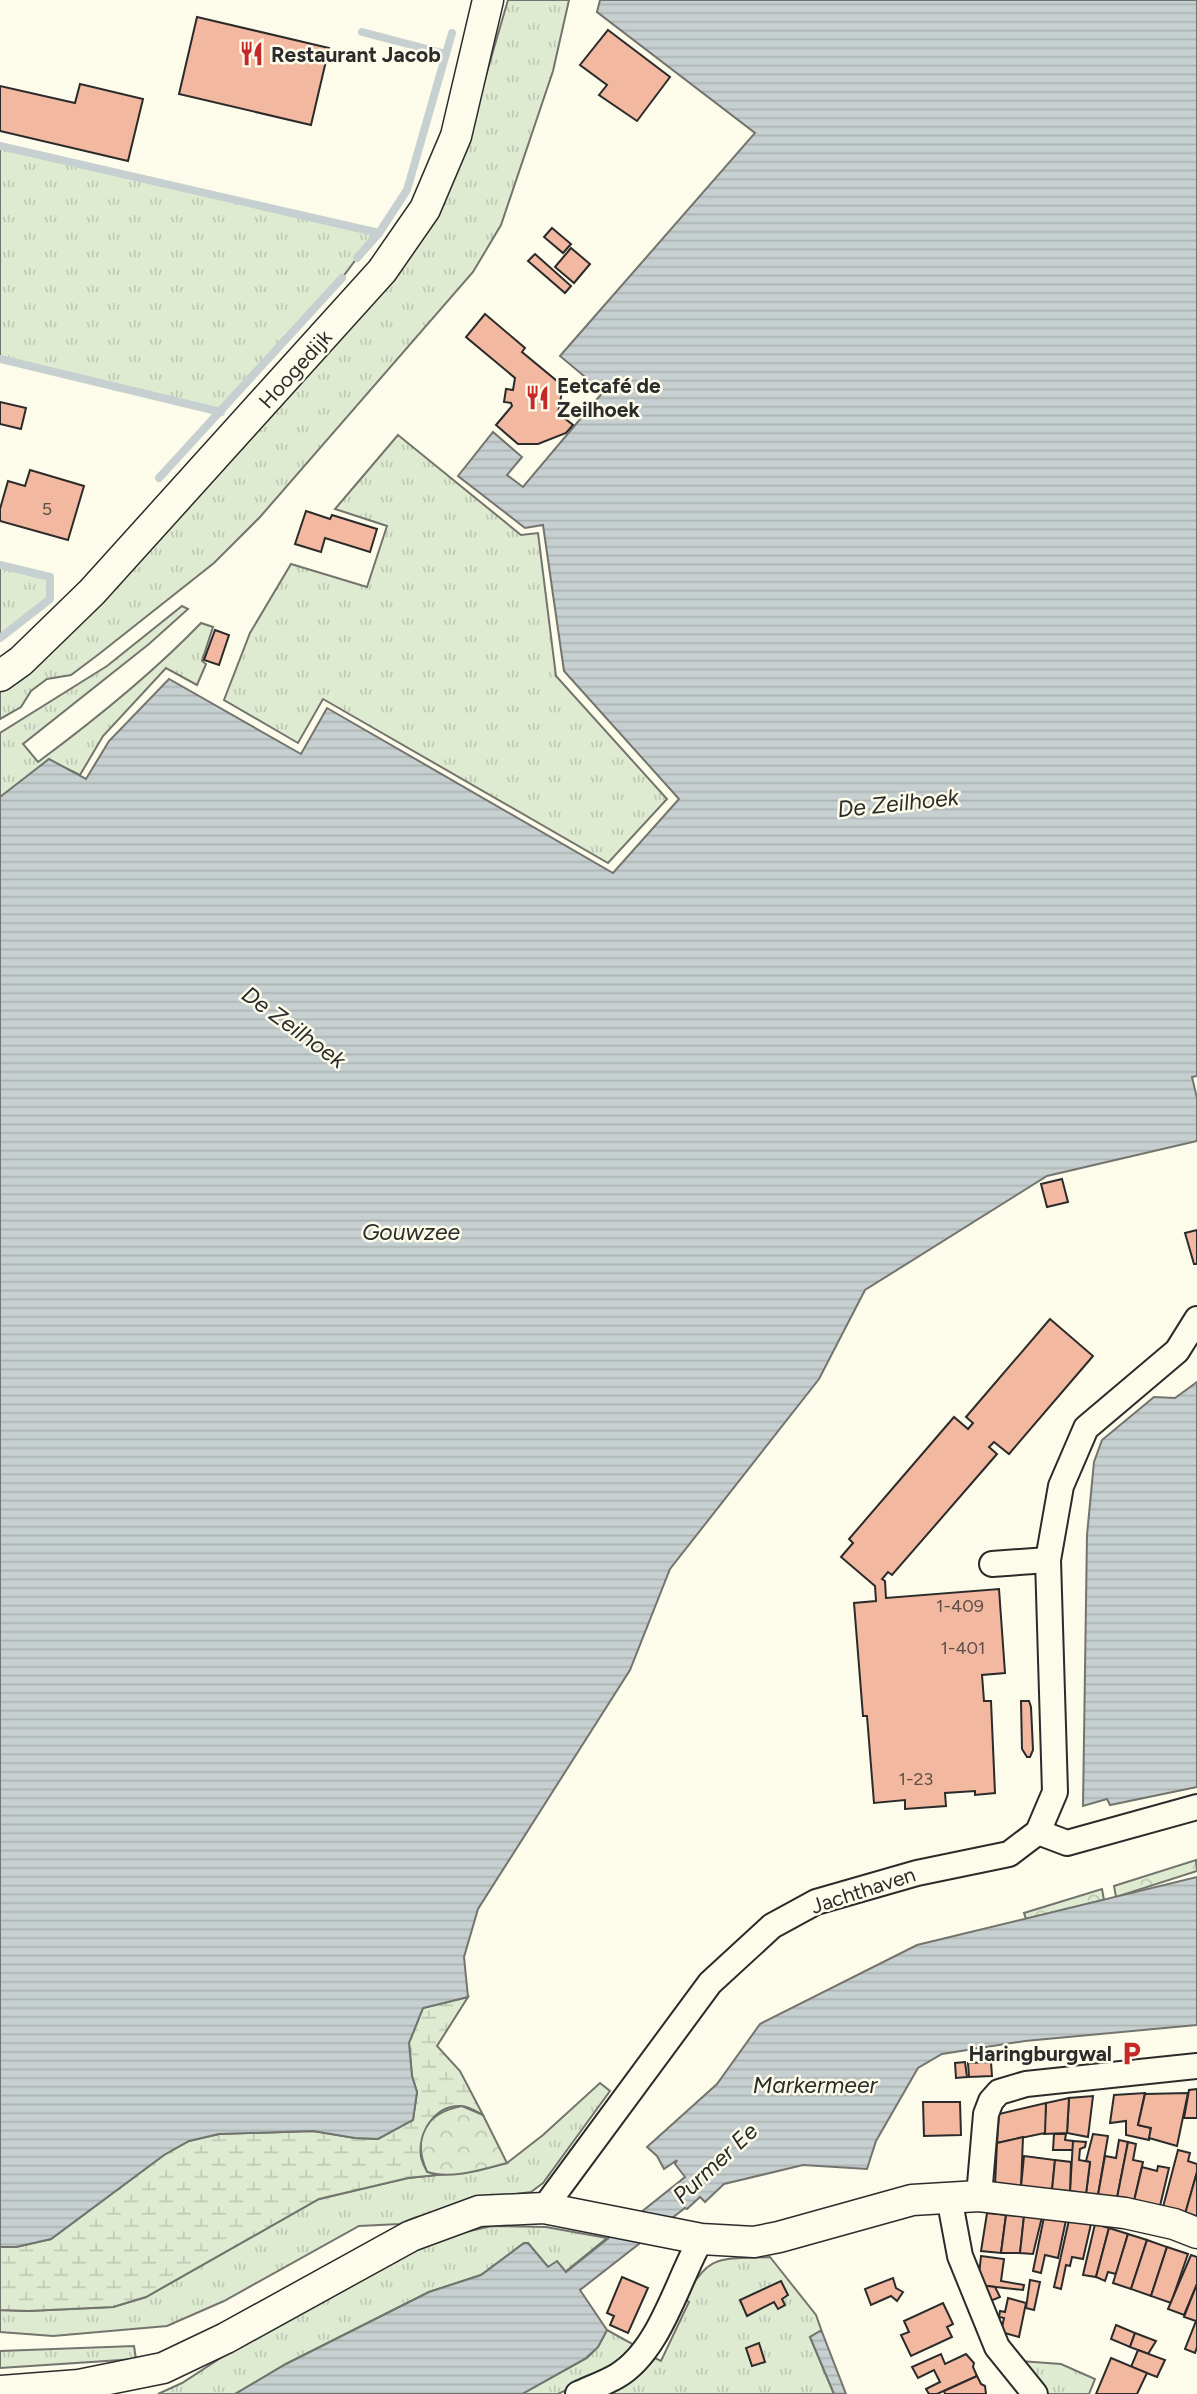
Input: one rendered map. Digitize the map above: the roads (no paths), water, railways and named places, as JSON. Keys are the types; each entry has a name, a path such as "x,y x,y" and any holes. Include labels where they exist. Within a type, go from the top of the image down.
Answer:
{"street":[{"name":"Hoogedijk","path":"0,676 21,661 92,592 382,271 425,209 457,136 488,0"},
{"name":"Jachthaven","path":"544,2208 710,1983 772,1926 816,1902 917,1872 1009,1854 1038,1832 1055,1792 1048,1560 1061,1486 1086,1428 1177,1351 1197,1319"},
{"path":"992,1564 1048,1560"},
{"path":"1038,1832 1067,1843 1197,1807"},
{"path":"979,2196 986,2114 991,2101 999,2092 1026,2084 1197,2066"},
{"path":"0,2391 79,2385 163,2368 226,2338 411,2236 480,2211 544,2208 701,2239 754,2242 912,2200 979,2196 1125,2213 1174,2224 1197,2233"},
{"path":"949,2197 960,2256 997,2347 1035,2394"},
{"path":"578,2394 617,2376 640,2357 656,2332 701,2239"}],"water":[{"name":"Gouwzee","path":"600,0 1197,0 1197,1076 1192,1077 1197,1098 1197,1141 1047,1176 865,1290 819,1379 670,1569 630,1670 478,1909 464,1957 468,1997 423,2008 409,2043 412,2076 417,2092 413,2120 378,2139 313,2131 219,2134 189,2141 164,2155 51,2239 16,2247 0,2247 0,797 49,759 86,779 109,741 169,679 301,754 327,708 613,873 679,799 564,671 543,525 525,528 458,476 493,432 522,457 507,475 523,487 603,392 560,356 755,133 597,12"},
{"path":"1197,1382 1197,1787 1110,1805 1107,1799 1083,1806 1087,1535 1094,1462 1102,1440 1154,1397 1175,1398"},
{"name":"Markermeer","path":"1197,1877 1197,2025 1025,2041 942,2054 918,2068 876,2141 867,2169 803,2165 724,2184 705,2202 700,2197 685,2208 580,2290 607,2330 598,2347 586,2358 522,2394 235,2394 286,2364 429,2292 481,2275 524,2243 528,2243 548,2267 557,2261 566,2272 685,2177 675,2164 677,2160 664,2169 657,2156 647,2147 717,2084 760,2024 917,1945"},
{"path":"820,2331 846,2394 834,2394 810,2337"}],"waterway":[{"path":"362,32 446,54"},
{"path":"357,258 379,233 407,190 452,33"},
{"path":"0,146 379,233"},
{"path":"159,478 342,278"},
{"path":"0,359 221,412"},
{"path":"0,565 50,577 50,599 0,638"}],"place":[{"name":"Restaurant Jacob","path":"251,54"},
{"name":"Eetcafé de Zeilhoek","path":"537,397"},
{"name":"Haringburgwal","path":"1132,2053"}],"water label":[{"name":"De Zeilhoek","path":"898,803"},
{"name":"De Zeilhoek","path":"294,1027"},
{"name":"Purmer Ee","path":"715,2163"}]}
